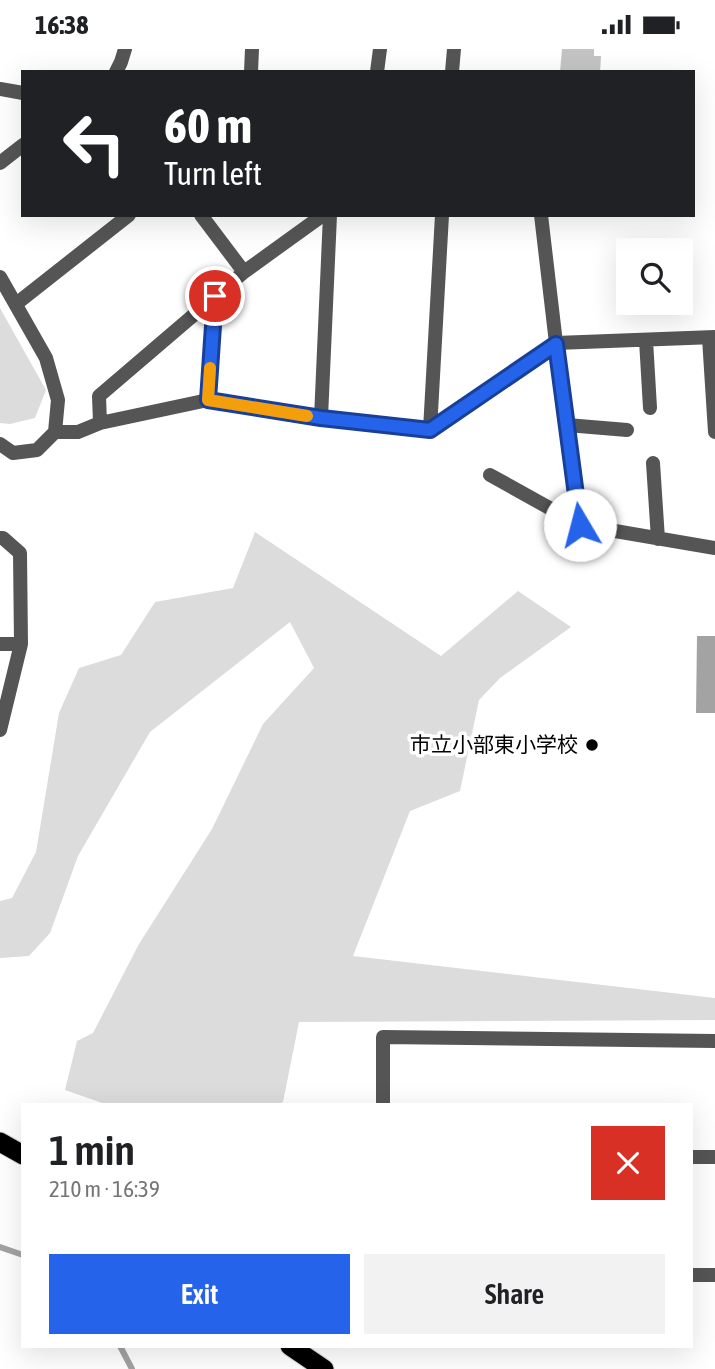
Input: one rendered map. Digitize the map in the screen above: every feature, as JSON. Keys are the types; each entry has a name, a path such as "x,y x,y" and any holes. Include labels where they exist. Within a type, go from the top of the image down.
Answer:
{"highway":[{"path":"0,1142 21,1154"},
{"path":"293,1348 324,1369"}],"street":[{"path":"117,70 125,49"},
{"path":"251,70 252,49"},
{"path":"377,70 380,49"},
{"path":"452,70 454,49"},
{"path":"0,89 21,93"},
{"path":"0,163 21,147"},
{"path":"16,304 125,217"},
{"path":"203,217 244,272"},
{"path":"100,423 99,395 244,272 320,217"},
{"path":"321,418 330,217"},
{"path":"430,430 442,217"},
{"path":"541,217 580,525"},
{"path":"0,277 46,358 58,400 55,432 37,450 13,453 0,444"},
{"path":"208,400 215,296"},
{"path":"55,432 78,432 100,423 208,400 321,418 430,430 556,344 712,337 715,432"},
{"path":"646,340 650,408"},
{"path":"567,425 627,430"},
{"path":"653,463 659,538"},
{"path":"490,475 580,525 715,548"},
{"path":"0,538 20,553 21,644 0,730"},
{"path":"0,644 21,644"},
{"path":"383,1103 383,1037 715,1041"},
{"path":"693,1157 715,1157"},
{"path":"693,1275 715,1275"}],"shaded area":[{"path":"0,308 46,390 35,418 10,424 0,423"},
{"path":"255,532 441,656 518,591 571,627 500,678 479,700 460,791 410,811 353,956 715,998 715,1020 299,1022 281,1103 102,1103 65,1090 77,1041 93,1033 139,944 212,829 263,724 314,668 290,622 150,732 78,856 50,933 29,956 0,958 0,901 12,898 36,852 59,713 79,668 121,655 155,602 233,588"},
{"path":"697,636 715,636 715,713 696,713"}],"building":[{"path":"562,49 594,49 594,56 601,56 600,70 560,70"}],"waterway":[{"path":"0,1247 21,1254"},
{"path":"121,1348 132,1369"}],"slow traffic":[{"path":"210,368 208,400 307,416"}],"place":[{"name":"市立小部東小学校","path":"592,745"}],"route":[{"path":"215,296 208,400 321,418 430,430 556,344 580,525"}]}
